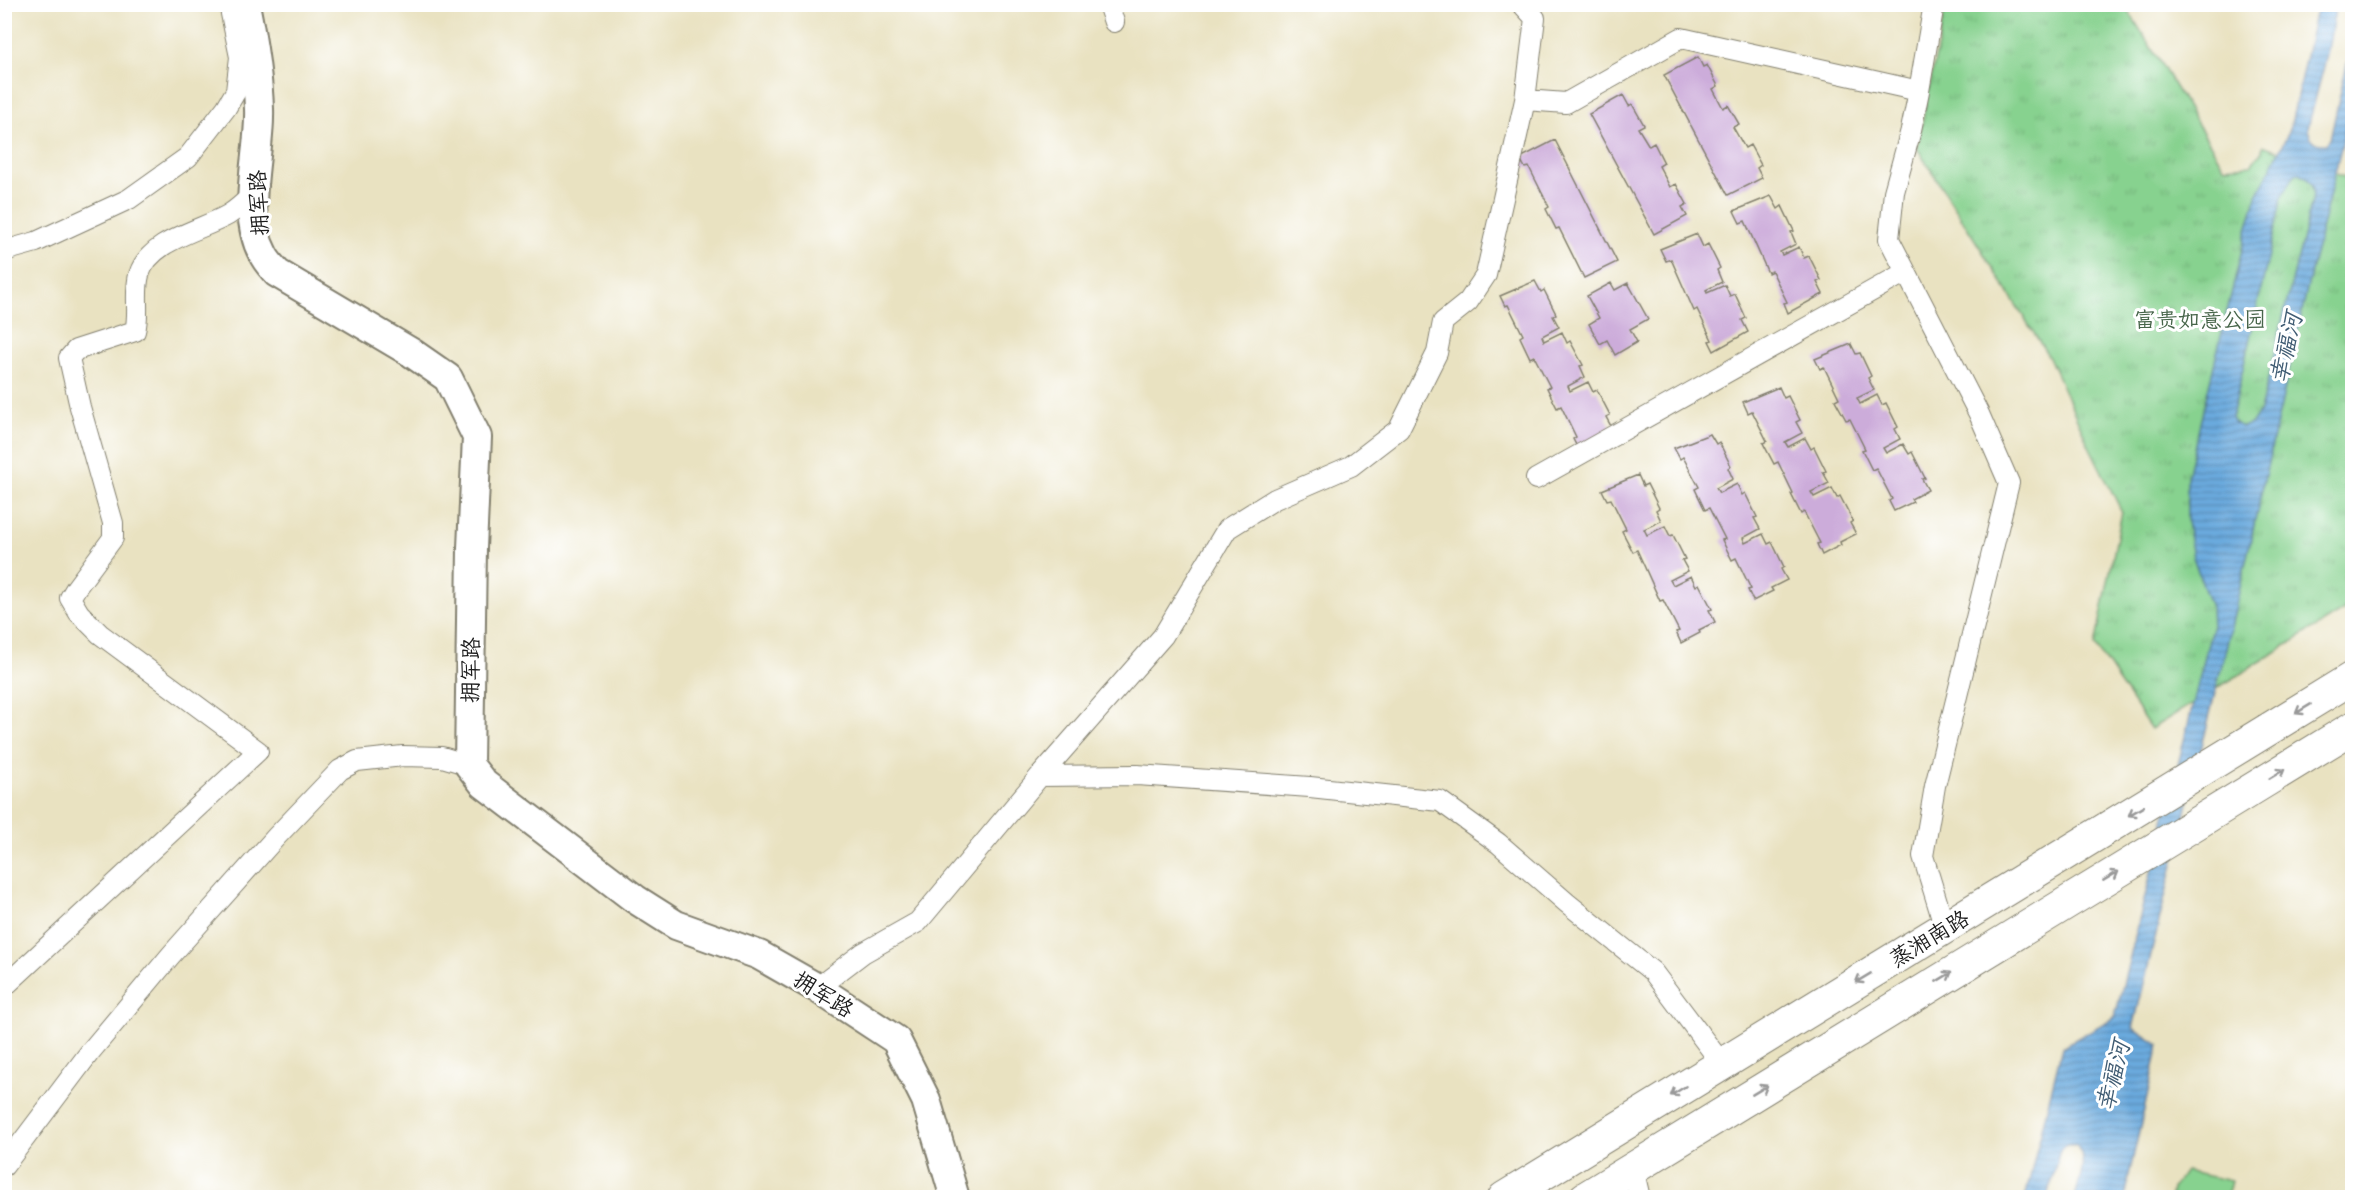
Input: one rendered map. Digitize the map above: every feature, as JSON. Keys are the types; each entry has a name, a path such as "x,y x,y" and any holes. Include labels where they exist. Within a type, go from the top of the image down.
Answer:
{"main road":[{"name":"蒸湘南路","path":"1504,1197 2352,678"},
{"name":"蒸湘南路","path":"1585,1197 1636,1183 2352,728"}],"street":[{"path":"4,251 36,242 129,199 188,156 226,108 236,91 240,57 230,4"},
{"name":"拥军路","path":"244,4 255,53 259,111 253,194 255,232 263,254 277,273 412,353 448,378 477,437 472,549 469,765 484,784 643,904 676,926 759,955 818,988 896,1040 926,1100 955,1197"},
{"path":"818,988 863,953 918,922 1040,776 1163,636 1227,529 1275,499 1351,466 1400,429 1437,353 1443,322 1468,302 1486,275 1525,100 1535,18 1522,4"},
{"path":"1934,4 1911,130 1894,192 1889,239 1979,414 2009,483 1935,786 1923,856 1945,928"},
{"path":"1525,100 1566,103 1682,38 1919,91"},
{"path":"4,987 258,751 100,634 79,614 70,598 113,538 113,523 80,407 69,358 76,350 135,331 136,290 139,273 148,256 192,230 227,216 241,207 253,194"},
{"path":"1536,479 1906,272"},
{"path":"4,1166 90,1052 171,955 276,837 340,770 357,761 403,756 442,757 469,765"},
{"path":"1040,776 1137,776 1310,787 1440,801 1498,843 1567,903 1653,972 1722,1064"}],"green space":[{"name":"富贵如意公园","path":"1946,5 2125,5 2224,167 2251,165 2262,151 2263,145 2352,180 2352,605 2151,729 2095,646 2122,512 2049,357 1917,148"},
{"path":"2185,1171 2231,1181 2227,1197 2171,1197 2172,1189"}],"water":[{"name":"幸福河","path":"2317,5 2336,5 2327,55 2308,127 2313,140 2326,144 2330,139 2352,42 2352,103 2310,276 2230,632 2133,1028 2159,1045 2124,1197 2075,1197 2081,1177 2082,1157 2076,1145 2073,1145 2066,1146 2059,1153 2048,1197 2025,1198 2062,1047 2115,1017 2212,628 2211,607 2193,557 2187,522 2187,477 2257,196 2290,129","holes":["2300,173 2308,178 2312,185 2312,201 2260,411 2251,424 2241,427 2232,417 2282,197 2295,174"]}],"building":[{"path":"1698,57 1703,67 1707,65 1718,86 1713,89 1723,108 1728,105 1739,124 1733,127 1745,148 1750,145 1761,165 1757,168 1762,178 1728,195 1664,75"},
{"path":"1623,95 1629,106 1632,104 1644,125 1638,128 1649,146 1654,143 1664,163 1659,166 1670,187 1676,184 1687,204 1682,207 1687,216 1654,234 1589,114"},
{"path":"1555,140 1617,262 1584,278 1559,228 1556,229 1546,209 1549,207 1529,167 1525,168 1520,158"},
{"path":"1771,196 1778,209 1782,206 1794,231 1791,232 1796,244 1780,252 1782,255 1799,247 1804,258 1809,256 1821,280 1817,282 1823,294 1788,313 1784,303 1787,302 1772,271 1768,273 1745,221 1740,223 1734,211"},
{"path":"1697,234 1703,247 1708,244 1720,268 1717,270 1722,282 1706,290 1707,293 1725,285 1730,296 1735,294 1746,318 1742,320 1748,332 1714,351 1709,341 1712,340 1697,309 1694,311 1671,259 1666,261 1660,249"},
{"path":"1535,281 1541,292 1544,290 1556,314 1553,316 1559,327 1542,336 1544,341 1562,332 1567,343 1570,341 1583,365 1580,366 1585,377 1568,386 1570,391 1588,382 1593,392 1597,390 1610,415 1606,417 1612,428 1578,449 1573,439 1576,437 1561,406 1557,408 1547,388 1550,387 1534,356 1530,358 1520,337 1523,335 1508,305 1505,306 1500,296"},
{"path":"1611,283 1615,290 1628,283 1648,319 1630,329 1637,342 1615,355 1607,340 1600,344 1589,324 1599,318 1587,296"},
{"path":"1851,344 1856,354 1860,353 1871,376 1868,378 1874,390 1857,398 1860,404 1877,395 1882,405 1886,403 1898,427 1895,429 1900,439 1883,448 1886,453 1903,444 1909,454 1912,452 1925,478 1922,479 1928,490 1911,499 1913,502 1894,511 1889,501 1892,499 1876,468 1872,470 1862,450 1865,449 1850,419 1846,420 1835,400 1839,398 1824,367 1820,369 1815,359"},
{"path":"1779,387 1784,398 1788,396 1800,420 1796,422 1802,433 1785,442 1788,447 1805,438 1811,449 1814,447 1826,471 1823,472 1829,483 1811,492 1814,497 1832,488 1837,498 1840,496 1853,521 1850,523 1856,534 1822,555 1817,544 1820,543 1804,512 1801,514 1778,462 1774,464 1763,443 1767,441 1752,411 1748,413 1743,402"},
{"path":"1710,434 1716,444 1719,442 1731,466 1728,468 1733,479 1716,488 1719,493 1737,484 1742,495 1745,493 1757,517 1754,518 1760,529 1743,538 1745,543 1763,534 1768,544 1772,542 1784,567 1781,569 1787,580 1771,588 1773,591 1753,601 1748,590 1751,589 1736,558 1732,560 1722,540 1725,539 1709,508 1705,510 1695,489 1699,487 1683,457 1680,459 1674,448"},
{"path":"1638,475 1643,486 1647,484 1659,508 1656,510 1661,521 1644,529 1647,535 1665,526 1670,536 1673,535 1685,559 1682,560 1688,571 1670,580 1673,585 1691,576 1696,586 1699,584 1712,609 1709,610 1715,622 1681,643 1676,632 1679,631 1663,600 1660,601 1637,550 1633,552 1622,531 1626,529 1611,499 1607,500 1602,490"}]}
